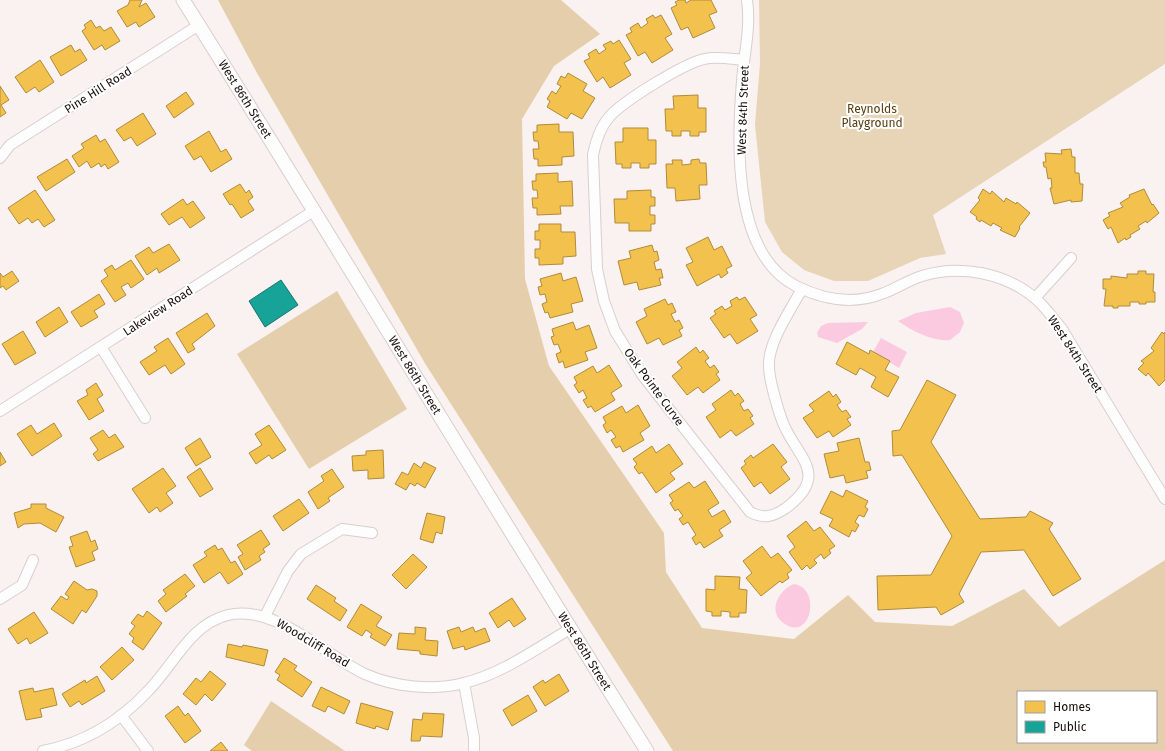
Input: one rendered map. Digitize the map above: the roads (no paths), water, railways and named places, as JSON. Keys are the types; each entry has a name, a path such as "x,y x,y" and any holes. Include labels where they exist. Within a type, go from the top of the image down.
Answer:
{"street":[{"name":"West 86th Street","path":"183,0 315,210 570,629 647,751"},
{"name":"West 84th Street","path":"747,0 749,12 748,34 744,60 740,125 741,170 751,231 769,263 781,275 802,289 827,298 846,300 866,299 884,293 922,276 944,271 967,271 989,275 1011,283 1035,298 1062,329 1165,499"},
{"name":"Pine Hill Road","path":"0,158 10,145 199,26"},
{"name":"Oak Pointe Curve","path":"744,60 715,58 694,62 627,101 602,127 597,138 594,162 598,269 604,301 615,331 643,376 750,512 759,517 769,517 778,514 798,498 808,479 808,469 805,459 783,423 769,368 769,356 776,339 802,289"},
{"name":"Lakeview Road","path":"0,412 315,210"},
{"path":"1035,298 1071,258"},
{"path":"101,347 145,418"},
{"path":"265,616 288,570 301,554 342,529 372,533"},
{"path":"0,599 22,585 33,560"},
{"name":"Woodcliff Road","path":"43,751 79,740 104,727 121,715 148,691 198,631 212,620 229,615 247,613 265,616 281,623 366,674 391,682 416,686 464,683 493,673 570,629"},
{"path":"464,683 474,738 474,751"},
{"path":"121,715 148,751"}],"park label":[{"name":"Reynolds Playground","path":"872,116"}]}
